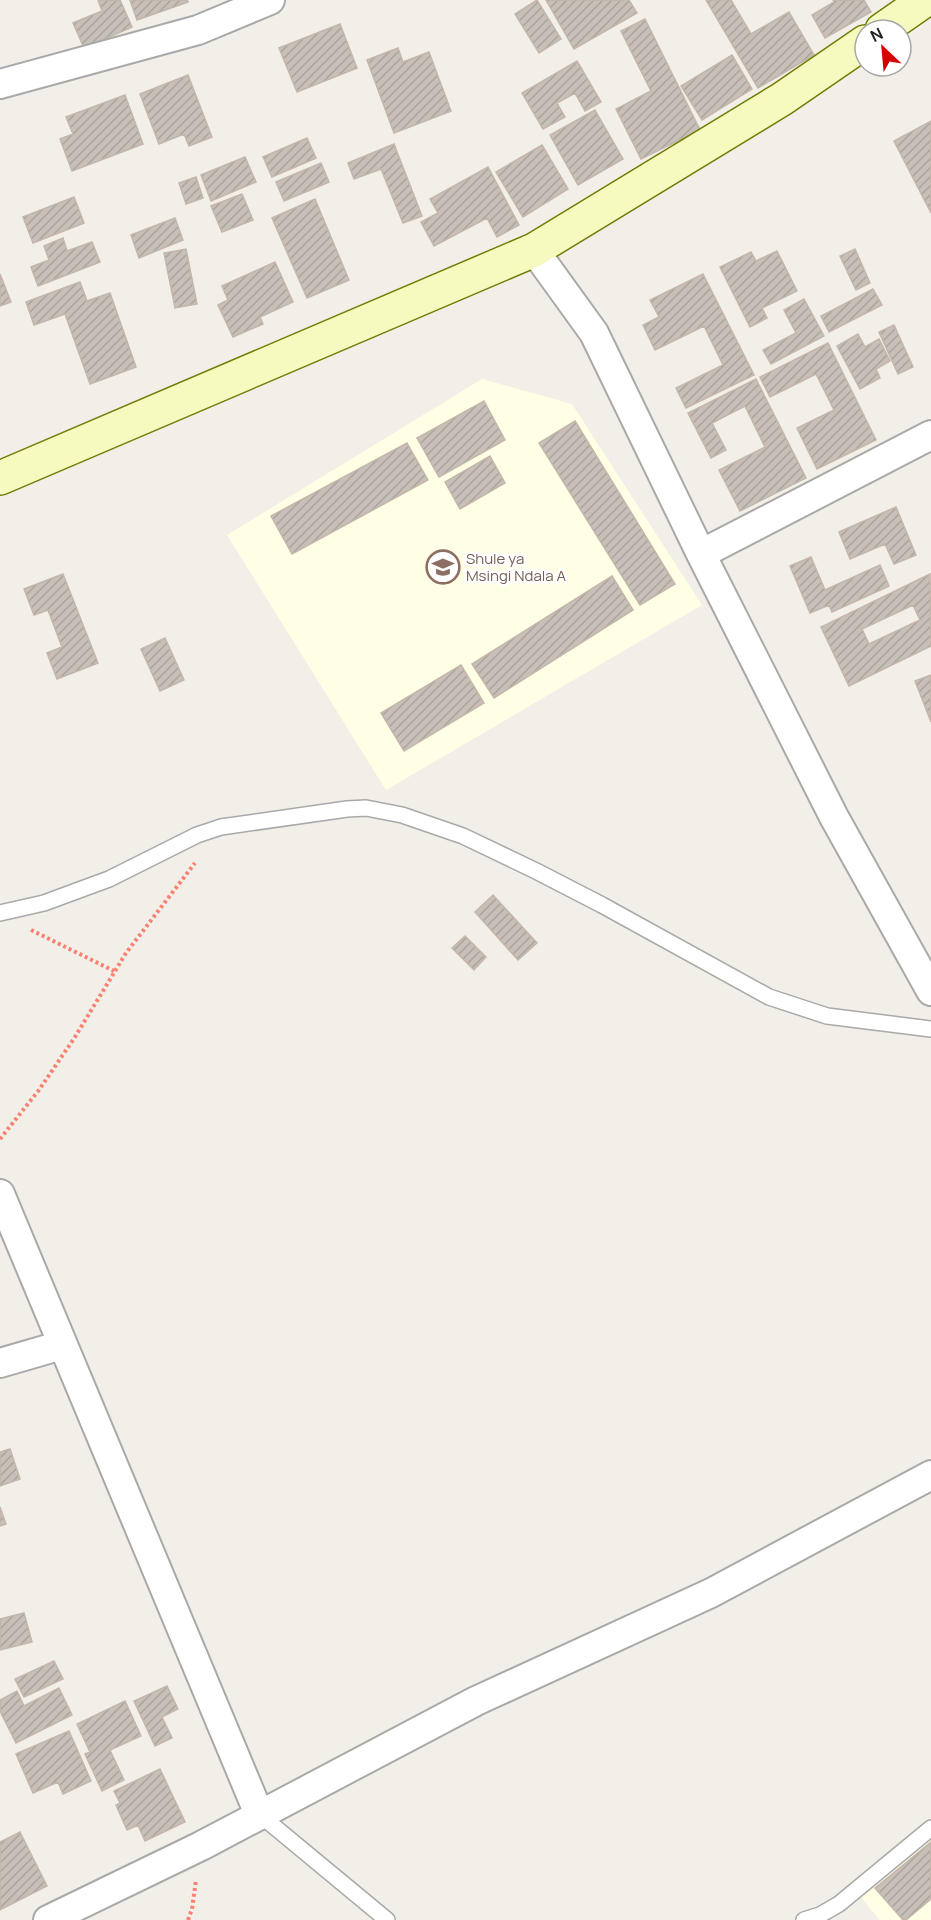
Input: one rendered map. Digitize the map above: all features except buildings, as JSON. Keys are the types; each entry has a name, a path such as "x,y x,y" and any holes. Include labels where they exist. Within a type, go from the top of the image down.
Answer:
{"street":[{"path":"0,84 198,30 270,0"},
{"path":"899,18 925,0"},
{"path":"0,478 534,250 782,99 853,50"},
{"path":"534,250 594,333 701,554 834,817 931,991"},
{"path":"701,554 931,435"},
{"path":"0,1194 259,1814"},
{"path":"0,1363 62,1345"},
{"path":"48,1920 201,1846 476,1701 711,1593 931,1475"}],"lane":[{"path":"0,914 44,903 109,879 197,835 221,827 366,808 402,815 463,836 536,871 769,998 827,1016 931,1029"},
{"path":"259,1814 387,1920"},
{"path":"804,1920 839,1904 931,1828"}],"path":[{"path":"0,1139 39,1090 75,1037 114,971 221,827"},
{"path":"26,928 114,971"}],"shaded area":[{"path":"482,379 572,404 702,605 386,790 227,535"},
{"path":"931,1834 931,1920 880,1920 858,1894"}],"place":[{"name":"Shule ya Msingi Ndala A","path":"443,567"}]}
